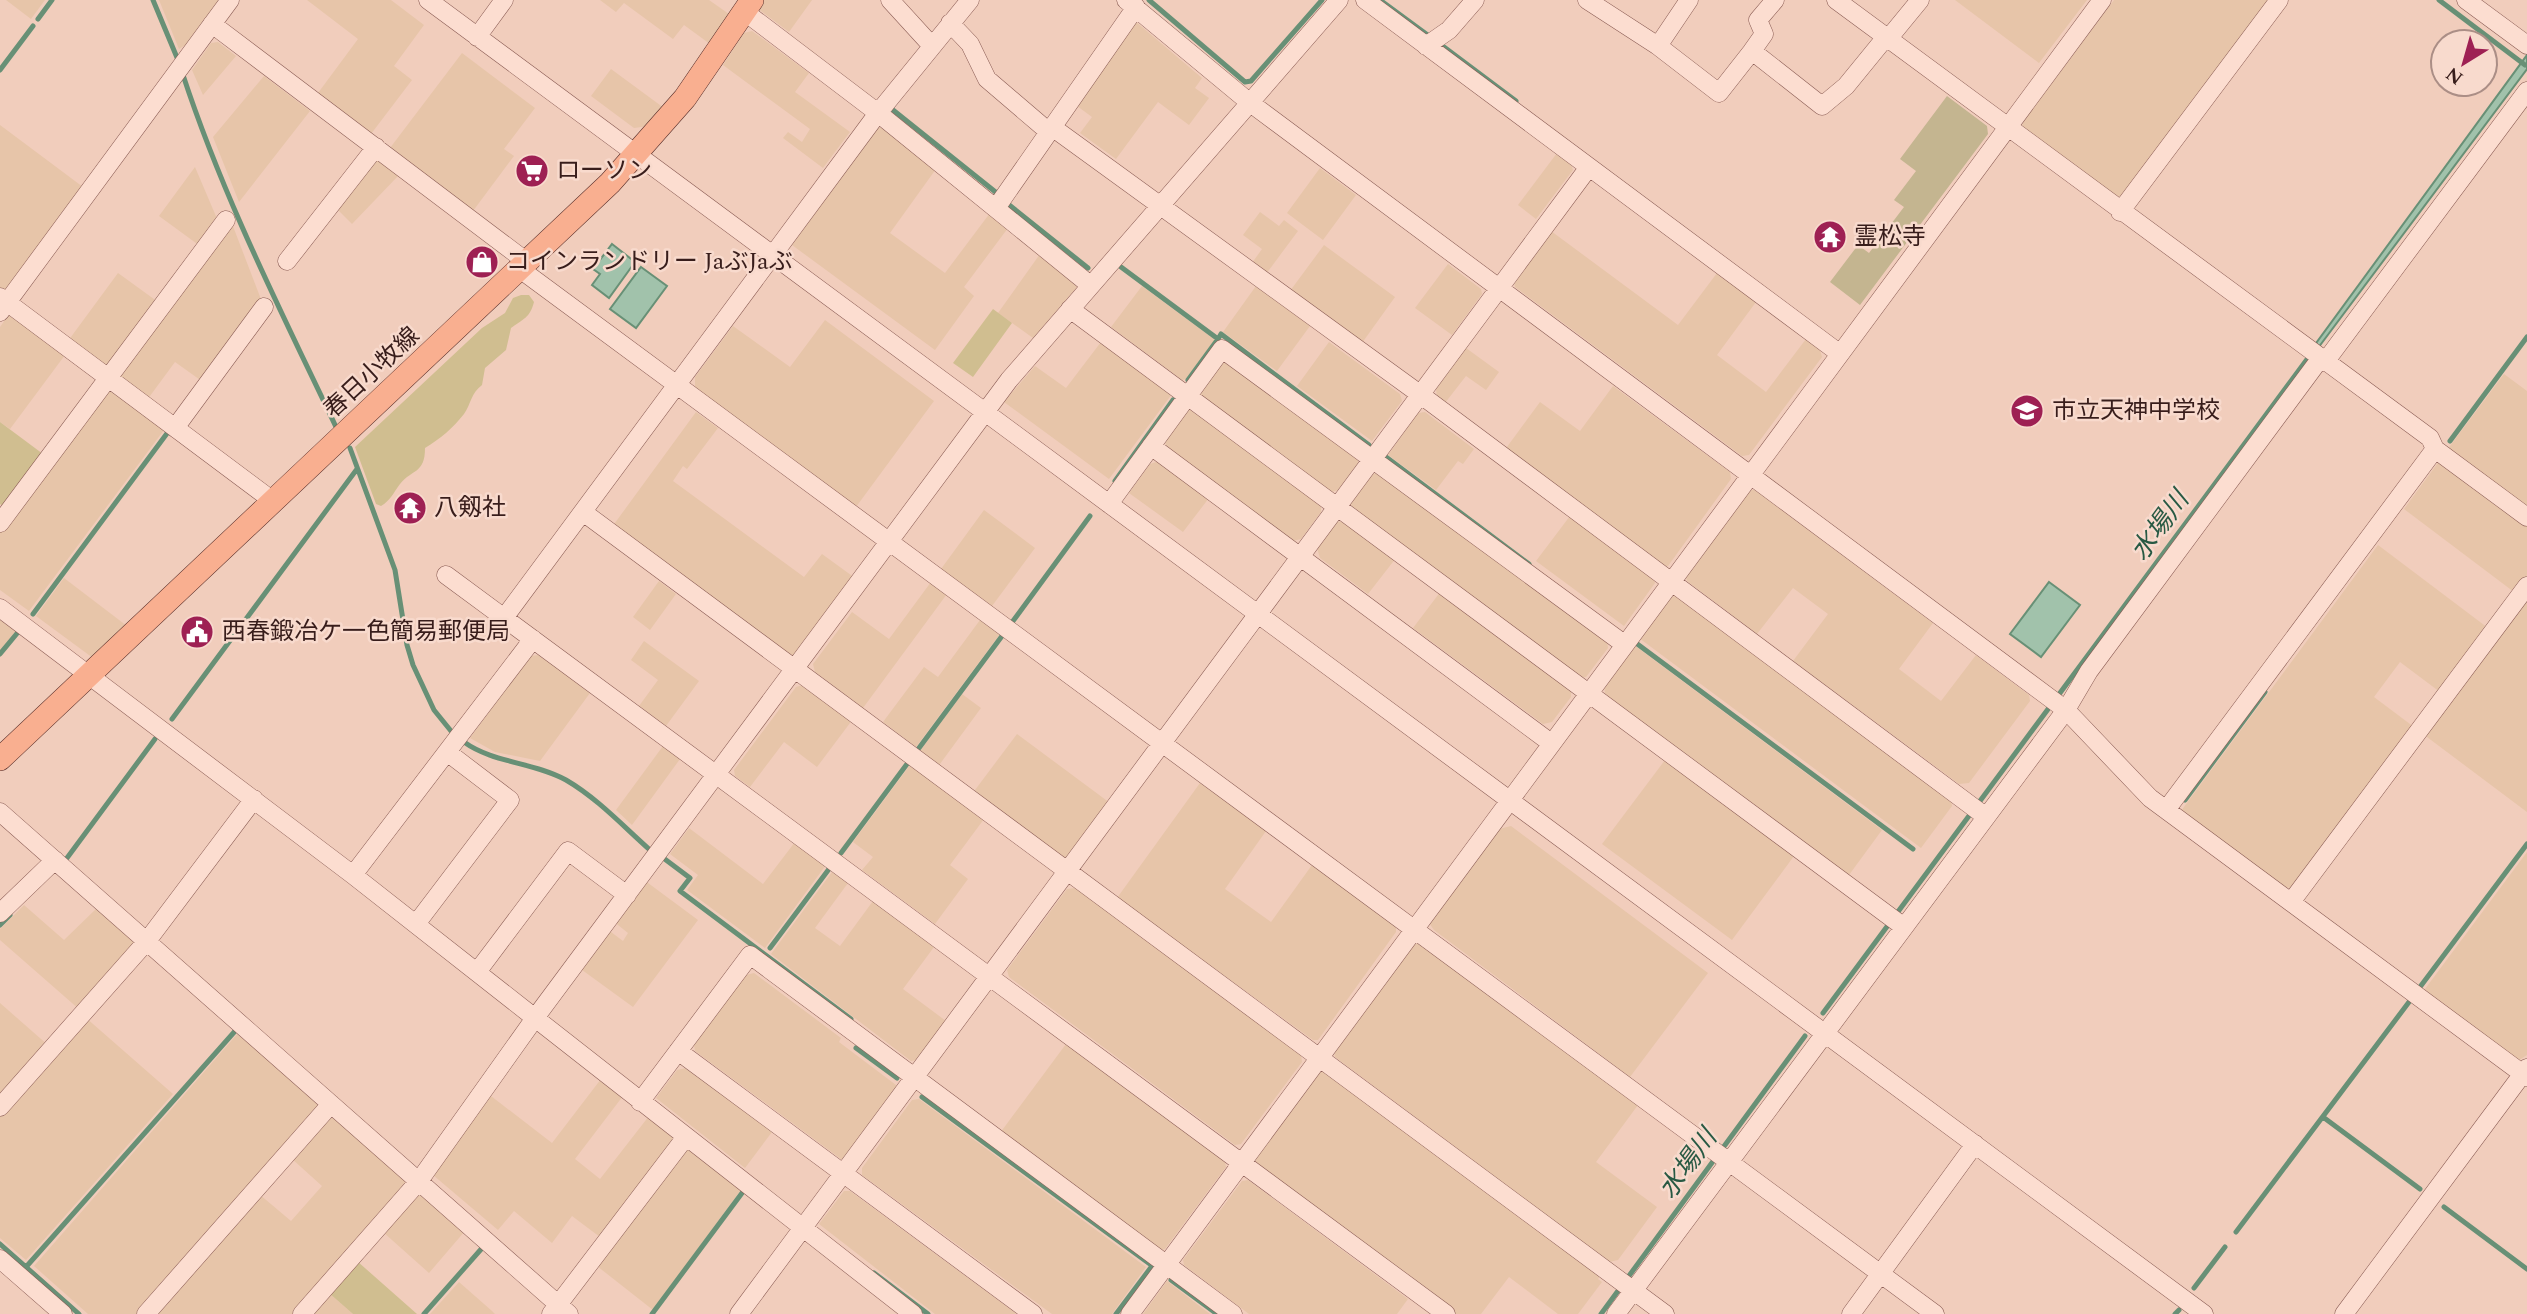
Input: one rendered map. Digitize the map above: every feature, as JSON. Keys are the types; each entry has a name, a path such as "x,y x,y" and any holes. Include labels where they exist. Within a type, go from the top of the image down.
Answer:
{"main road":[{"name":"春日小牧線","path":"0,759 636,155 699,80 748,6"}],"street":[{"path":"230,0 2,304 108,378 274,501"},
{"path":"428,0 2204,1314"},
{"path":"477,37 504,0"},
{"path":"890,0 932,46"},
{"path":"504,618 878,113 970,0"},
{"path":"302,1314 419,1181 535,1018 986,413 1090,285 1339,0"},
{"path":"1364,0 1839,353"},
{"path":"1426,46 1449,30 1475,0"},
{"path":"1658,46 1689,0"},
{"path":"1589,1 1658,46 1719,93 1764,34 1758,20 1775,0"},
{"path":"1836,0 2007,129 2430,439 2435,449 2527,517"},
{"path":"1752,51 1822,106 1846,86 1920,0"},
{"path":"1129,1314 2102,0"},
{"path":"2120,212 2279,0"},
{"path":"2466,0 2526,44"},
{"path":"996,208 1131,4 1249,102 2064,708 2150,798 2526,1073 2344,1314"},
{"path":"748,6 1090,285"},
{"path":"950,23 970,44 987,79 1050,130 1160,206 1420,395 1975,808"},
{"path":"212,24 376,148 677,384 1935,1314"},
{"path":"1616,1314 1627,1286 1722,1157 1825,1033 1897,922 2064,708 2317,357 2527,91"},
{"path":"287,261 376,148"},
{"path":"739,1314 1589,167"},
{"path":"0,523 226,219"},
{"path":"175,428 264,307"},
{"path":"1070,309 1897,922"},
{"path":"1109,504 1222,349 1624,644"},
{"path":"1151,446 1551,743"},
{"path":"2166,810 2435,449"},
{"path":"583,512 1665,1314"},
{"path":"446,575 1446,1314"},
{"path":"2291,902 2527,586"},
{"path":"0,608 353,875 685,1138 913,1314"},
{"path":"353,875 533,639"},
{"path":"416,925 510,800 447,752"},
{"path":"0,1107 147,941 254,799"},
{"path":"0,812 419,1181 560,1311 685,1138"},
{"path":"477,972 568,850 627,895"},
{"path":"0,913 54,860"},
{"path":"640,1102 750,955 1233,1314"},
{"path":"678,1051 1033,1314"},
{"path":"146,1314 331,1104"},
{"path":"1851,1314 1975,1144"},
{"path":"0,1259 63,1314"}],"shaded area":[{"path":"6,0 45,0 31,19"},
{"path":"159,0 224,0 189,49 184,46 179,49"},
{"path":"307,0 391,0 424,25 394,66 412,80 371,134 318,93 358,39"},
{"path":"600,0 709,0 729,14 710,44 684,25 673,39 624,3 616,12"},
{"path":"762,0 812,0 789,32 757,8"},
{"path":"1955,0 2087,0 2039,63"},
{"path":"2114,0 2270,0 2124,196 2114,197 2022,128 2023,122"},
{"path":"1135,21 1202,78 1195,88 1209,98 1189,125 1158,102 1116,159 1080,133 1092,117 1073,103"},
{"path":"752,31 809,73 795,92 850,132 823,168 783,138 788,132 802,142 810,129 723,65 744,33"},
{"path":"218,42 236,56 203,95 192,70 211,43"},
{"path":"462,53 535,108 504,149 514,156 473,211 390,148"},
{"path":"2527,55 2527,69 2318,348 2314,346 2496,98 2499,98 2499,93"},
{"path":"611,69 664,108 649,126 634,128 591,96"},
{"path":"264,76 310,111 239,202 213,137"},
{"path":"1947,96 1987,126 1988,134 1860,305 1830,282 1858,245 1869,253 1904,207 1894,200 1916,171 1900,159"},
{"path":"0,125 83,187 8,291 0,291"},
{"path":"884,127 936,169 890,233 945,273 990,213 1008,228 964,287 974,296 935,350 792,245 877,128"},
{"path":"1557,153 1571,164 1573,170 1536,219 1518,205"},
{"path":"379,160 399,175 352,224 336,208 373,162"},
{"path":"195,167 218,221 200,246 159,216"},
{"path":"1320,168 1356,195 1323,240 1287,213"},
{"path":"1260,212 1279,226 1284,220 1298,231 1266,274 1252,263 1262,249 1243,235"},
{"path":"231,221 262,302 203,382 175,362 147,400 119,380 118,371"},
{"path":"1551,231 1678,325 1717,273 1756,302 1717,355 1766,392 1806,339 1820,350 1822,357 1749,455 1742,456 1515,287 1514,281"},
{"path":"612,244 635,262 609,298 592,285 600,274 593,269"},
{"path":"1324,245 1395,297 1362,343 1290,291"},
{"path":"1040,254 1077,287 1033,338 998,313"},
{"path":"1448,264 1481,289 1482,294 1452,335 1415,308"},
{"path":"641,267 667,286 636,328 610,309"},
{"path":"118,273 158,302 110,367 104,368 68,341"},
{"path":"1142,286 1215,340 1186,379 1182,380 1111,327"},
{"path":"1256,286 1310,326 1277,371 1223,332"},
{"path":"529,295 534,302 530,312 511,328 506,350 485,368 482,385 473,395 464,414 446,433 425,448 420,467 400,484 387,502 381,506 376,504 355,447 482,328 505,313 513,298"},
{"path":"993,309 1012,323 973,377 953,363"},
{"path":"12,310 68,351 10,429 0,422 0,327"},
{"path":"825,320 934,401 856,507 695,389 695,377 733,326 790,367"},
{"path":"1101,342 1172,394 1109,479 1004,402 1035,366 1066,388"},
{"path":"1329,342 1400,394 1402,401 1372,441 1297,386"},
{"path":"1466,348 1499,372 1486,390 1466,376 1445,403 1437,397 1436,389"},
{"path":"1229,359 1358,455 1358,463 1338,490 1329,493 1201,397 1199,389 1219,362"},
{"path":"2504,374 2527,391 2527,510 2447,450"},
{"path":"1613,386 1730,472 1731,479 1668,566 1661,567 1504,451 1540,402 1580,431"},
{"path":"107,387 167,426 29,611 0,590 0,531"},
{"path":"1195,409 1321,503 1321,512 1301,539 1292,541 1166,448 1165,438 1185,411"},
{"path":"696,412 718,428 687,469 683,466 673,481 804,577 822,554 855,578 799,655 789,657 612,527"},
{"path":"1425,412 1474,449 1463,464 1458,461 1436,490 1388,455 1418,413"},
{"path":"0,422 43,454 4,507 0,504"},
{"path":"2440,460 2527,526 2527,575 2514,592 2404,509"},
{"path":"1159,461 1209,498 1183,532 1129,493 1150,464"},
{"path":"1380,472 1607,640 1608,648 1586,677 1579,678 1352,509 1351,503 1373,474"},
{"path":"1748,490 1755,490 1933,623 1899,669 1941,701 1976,655 2029,695 2030,701 1969,783 1959,784 1793,661 1828,614 1793,588 1757,634 1687,581 1685,574"},
{"path":"984,510 1035,548 992,606 941,569"},
{"path":"1570,516 1654,578 1655,583 1624,626 1536,561"},
{"path":"1347,521 1396,558 1368,594 1320,558 1317,548 1336,522"},
{"path":"2378,545 2488,628 2440,692 2400,662 2374,697 2414,727 2293,888 2282,887 2181,811"},
{"path":"64,578 127,626 93,658 36,616"},
{"path":"659,581 676,594 650,630 633,617"},
{"path":"931,582 947,594 863,708 815,672 813,664 852,612 889,639"},
{"path":"2049,582 2080,605 2041,657 2010,634"},
{"path":"1441,591 1571,688 1571,697 1552,722 1543,724 1413,628"},
{"path":"2527,595 2527,812 2423,734"},
{"path":"1676,596 1951,800 1952,806 1921,848 1639,638 1670,597"},
{"path":"0,620 16,631 0,651"},
{"path":"980,620 1000,634 916,747 883,722 924,667 938,677"},
{"path":"644,641 699,681 666,726 639,706 658,680 631,660"},
{"path":"1634,645 1882,830 1849,875 1605,694 1604,685"},
{"path":"539,655 590,693 540,761 495,752 470,738 530,656"},
{"path":"806,684 853,719 817,767 784,742 750,787 735,776 734,770 796,687"},
{"path":"962,694 981,708 937,768 918,754"},
{"path":"1017,734 1110,803 1070,858 1060,859 972,794"},
{"path":"663,746 680,759 632,825 616,810"},
{"path":"1665,760 1794,856 1732,940 1602,844"},
{"path":"910,765 984,819 950,865 968,879 935,924 862,870 873,857 853,842"},
{"path":"1200,783 1266,831 1225,889 1271,922 1312,865 1396,925 1396,932 1318,1040 1313,1040 1117,898"},
{"path":"1511,826 1708,973 1630,1077 1434,930 1429,923 1499,829"},
{"path":"689,828 763,884 795,842 826,865 765,948 687,890 698,875 670,854"},
{"path":"2527,852 2527,1055 2515,1063 2422,993"},
{"path":"832,872 848,883 815,928 840,946 873,901 934,947 903,989 946,1021 917,1060 911,1061 771,954"},
{"path":"644,880 698,920 633,1007 578,967 607,929 623,941 628,933 613,921"},
{"path":"1075,888 1301,1055 1302,1062 1241,1144 1235,1145 1009,977 1007,970 1067,889"},
{"path":"24,905 64,940 98,907 139,943 80,1010 0,940 0,929"},
{"path":"1421,943 1638,1105 1596,1162 1657,1207 1618,1260 1609,1262 1335,1057 1334,1051 1412,945"},
{"path":"754,973 841,1038 839,1042 896,1085 898,1091 848,1159 841,1159 695,1051 694,1045 746,975"},
{"path":"0,1003 49,1046 0,1101"},
{"path":"85,1017 173,1094 26,1260 0,1238 0,1114"},
{"path":"239,1032 320,1103 320,1109 140,1314 88,1314 34,1266"},
{"path":"1066,1044 1225,1161 1226,1167 1165,1249 1159,1251 1000,1133"},
{"path":"686,1068 772,1132 745,1168 656,1098 677,1070"},
{"path":"1328,1070 1600,1276 1598,1279 1602,1282 1578,1314 1558,1314 1509,1277 1481,1314 1456,1314 1257,1164 1254,1157 1318,1072"},
{"path":"601,1079 623,1096 575,1159 600,1179 649,1116 679,1139 604,1240 572,1216 552,1243 514,1211 498,1230 433,1175 491,1096 552,1143"},
{"path":"919,1099 1146,1267 1112,1314 1052,1314 862,1175 862,1168 912,1100"},
{"path":"335,1115 405,1177 405,1187 293,1314 153,1314 259,1194 291,1221 322,1186 291,1158 328,1116"},
{"path":"686,1145 743,1187 653,1310 597,1266"},
{"path":"1248,1180 1408,1299 1397,1314 1249,1314 1184,1265 1183,1260 1242,1181"},
{"path":"844,1191 850,1191 1017,1314 935,1314 819,1224"},
{"path":"424,1195 465,1231 429,1273 383,1232 414,1196"},
{"path":"357,1261 417,1314 353,1314 329,1293"},
{"path":"1167,1281 1210,1314 1143,1314"},
{"path":"459,1282 492,1311 495,1314 430,1314"},
{"path":"329,1293 353,1314 311,1314"}],"waterway":[{"path":"38,19 52,0"},
{"path":"153,0 178,60"},
{"path":"1149,0 1245,82 1251,81 1322,0"},
{"path":"1380,0 1429,36"},
{"path":"2439,0 2525,65"},
{"path":"0,70 33,26"},
{"path":"1444,47 1516,101"},
{"path":"183,75 234,209 336,427"},
{"path":"893,110 998,194 1000,192"},
{"path":"1008,204 1088,268"},
{"path":"1121,267 1218,339 1221,334 1369,445"},
{"path":"2450,441 2527,337"},
{"path":"1188,380 1218,339"},
{"name":"水場川","path":"1823,1013 2311,354"},
{"path":"1115,481 1173,400"},
{"path":"33,614 171,428"},
{"path":"350,448 395,570 407,645 413,665 434,710 451,731"},
{"path":"1386,457 1529,564"},
{"path":"172,719 357,469"},
{"path":"1013,621 1090,516"},
{"path":"0,654 19,631"},
{"path":"919,748 1002,636"},
{"path":"1636,643 1913,849"},
{"path":"2185,800 2265,692"},
{"path":"67,858 155,739"},
{"path":"464,742 500,759 540,769 566,780 599,804 650,850"},
{"path":"841,853 907,764"},
{"path":"2420,987 2527,844"},
{"path":"662,857 690,878 680,891 851,1019"},
{"path":"770,948 829,869"},
{"path":"0,925 10,915"},
{"path":"2236,1232 2409,1002"},
{"path":"26,1267 236,1030"},
{"name":"水場川","path":"1601,1314 1805,1036"},
{"path":"856,1048 897,1078"},
{"path":"922,1097 1154,1267"},
{"path":"2323,1117 2420,1189"},
{"path":"652,1314 745,1189"},
{"path":"2444,1207 2527,1269"},
{"path":"0,1244 79,1314"},
{"path":"424,1314 483,1247"},
{"path":"2194,1288 2225,1247"},
{"path":"1116,1314 1152,1266"},
{"path":"874,1273 928,1314"},
{"path":"1171,1280 1217,1314"},
{"path":"2175,1314 2179,1310"}],"place":[{"name":"ローソン","path":"532,171"},
{"name":"霊松寺","path":"1830,237"},
{"name":"コインランドリー JaぶJaぶ","path":"482,262"},
{"name":"市立天神中学校","path":"2027,411"},
{"name":"八剱社","path":"410,508"},
{"name":"西春鍛冶ケ一色簡易郵便局","path":"197,632"}]}
